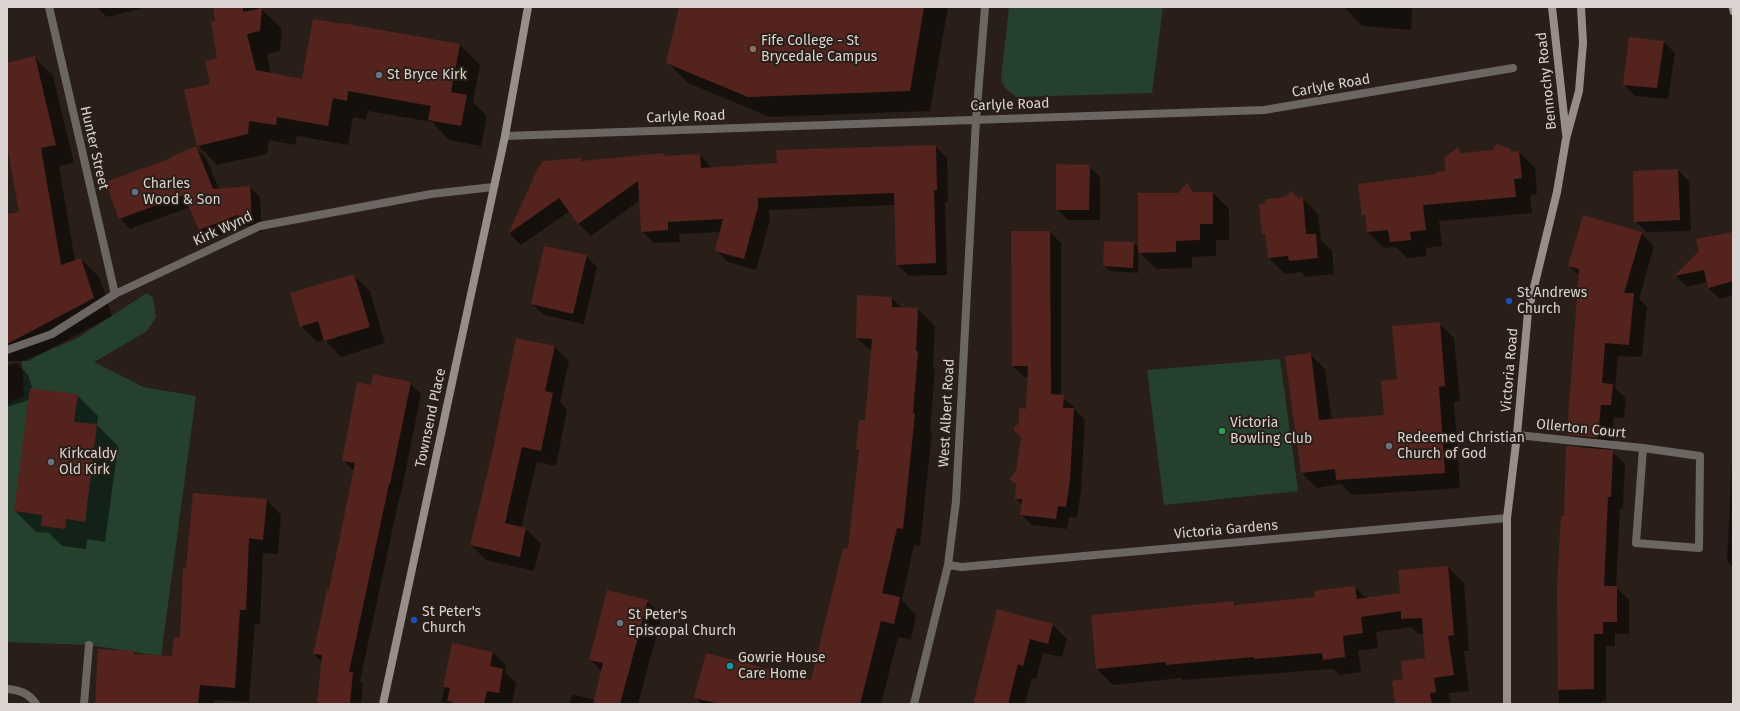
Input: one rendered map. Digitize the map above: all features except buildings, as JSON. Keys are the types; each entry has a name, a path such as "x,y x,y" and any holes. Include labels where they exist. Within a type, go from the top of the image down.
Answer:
{"main road":[{"name":"Townsend Place","path":"383,704 505,136 528,7"},
{"name":"Bennochy Road","path":"1552,7 1566,139"},
{"name":"Bennochy Road","path":"1566,139 1579,91 1583,43 1581,7"},
{"name":"Victoria Road","path":"1507,704 1507,518 1517,435 1528,312 1557,192 1566,139"}],"street":[{"name":"Hunter Street","path":"49,7 115,294"},
{"name":"West Albert Road","path":"914,704 948,565 956,501 976,120 985,7"},
{"name":"Carlyle Road","path":"505,136 1264,110 1513,68"},
{"name":"Kirk Wynd","path":"7,350 52,334 115,294 260,226 431,194 493,187"},
{"name":"Ollerton Court","path":"1517,435 1643,448 1700,456 1698,548 1636,544 1643,448"},
{"name":"Victoria Gardens","path":"948,565 962,567 1507,518"},
{"path":"84,704 89,645"},
{"path":"7,689 16,690 26,694 36,704"}],"green space":[{"path":"1009,7 1163,7 1152,93 1016,97 1005,88 1001,79"},
{"path":"147,293 153,298 156,317 147,331 94,362 143,387 196,396 161,656 89,645 7,642 7,404 24,396 22,361 76,339"},
{"name":"Victoria Bowling Club","path":"1280,359 1298,491 1164,505 1147,370"}],"railway":[{"path":"1730,7 1733,18"}],"place":[{"name":"Fife College - St Brycedale Campus","path":"753,49"},
{"name":"St Bryce Kirk","path":"379,75"},
{"name":"Charles Wood & Son","path":"135,192"},
{"name":"St Andrews Church","path":"1509,301"},
{"name":"Victoria Bowling Club","path":"1222,431"},
{"name":"Redeemed Christian Church of God","path":"1389,446"},
{"name":"Kirkcaldy Old Kirk","path":"51,462"},
{"name":"St Peter's Church","path":"414,620"},
{"name":"St Peter's Episcopal Church","path":"620,623"},
{"name":"Gowrie House Care Home","path":"730,666"}]}
